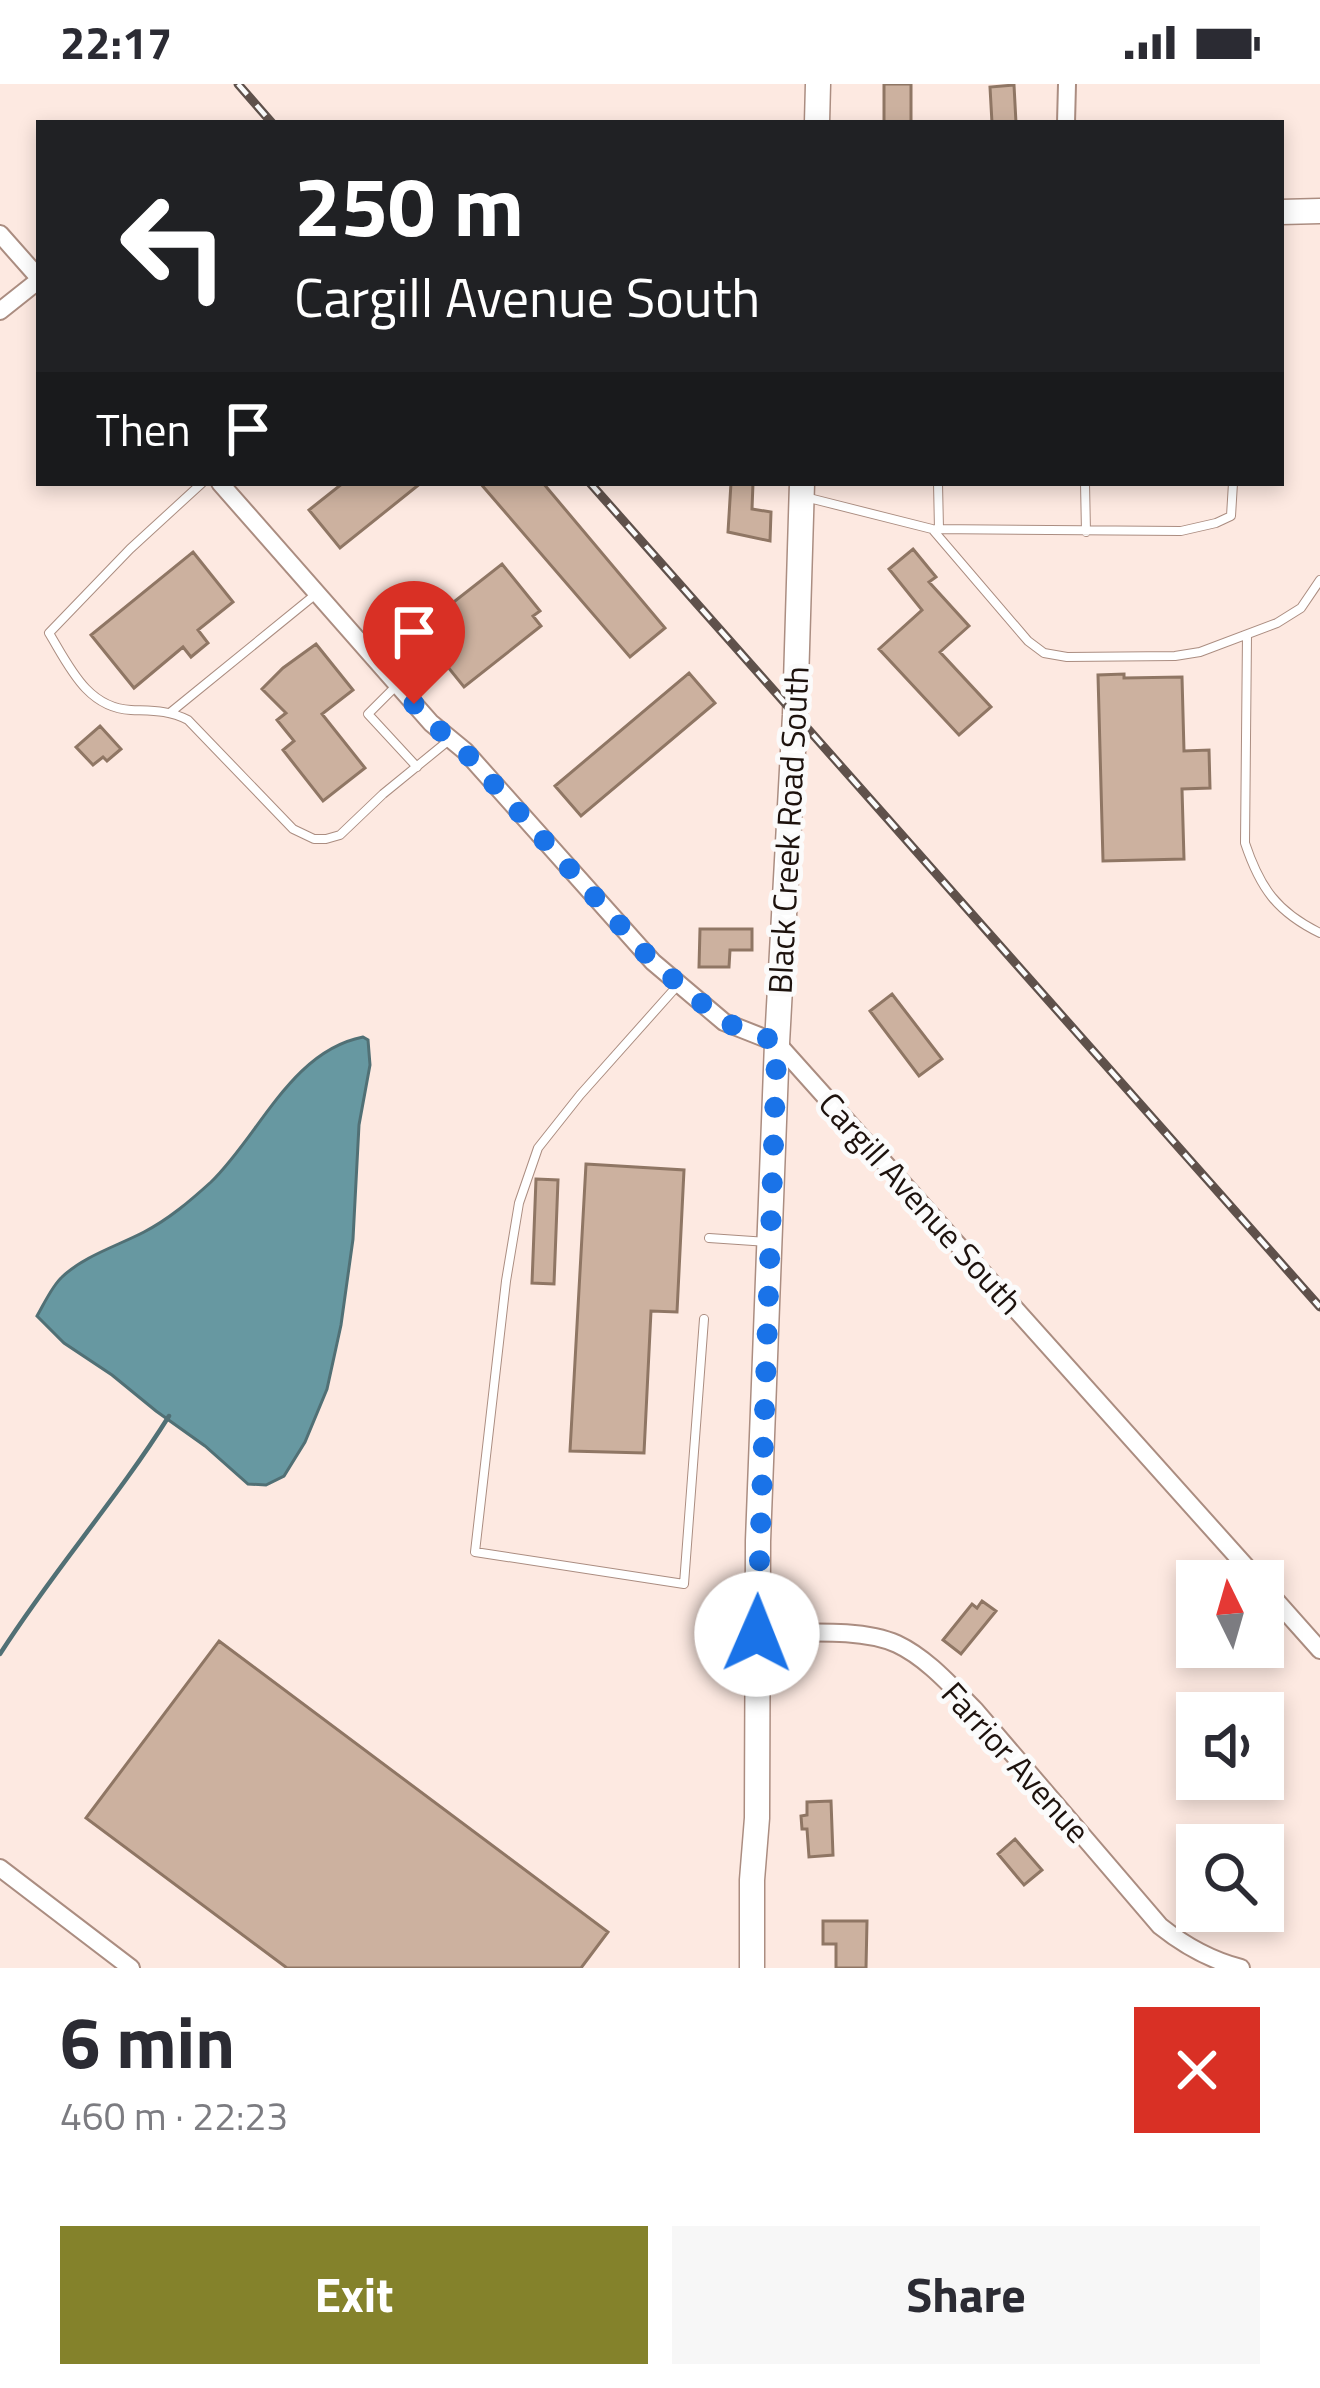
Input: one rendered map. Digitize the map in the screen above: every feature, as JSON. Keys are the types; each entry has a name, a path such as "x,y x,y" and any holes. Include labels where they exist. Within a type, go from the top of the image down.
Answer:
{"street":[{"path":"817,120 818,84"},
{"path":"1066,120 1067,84"},
{"path":"1284,212 1320,211"},
{"path":"0,234 36,276"},
{"path":"0,311 36,281"},
{"name":"Cargill Avenue South","path":"223,486 431,723 465,752 653,962 724,1022 777,1042 1240,1560"},
{"name":"Black Creek Road South","path":"752,1968 769,1242 802,490"},
{"name":"Cargill Avenue South","path":"1284,1609 1320,1650"},
{"name":"Farrior Avenue","path":"757,1634 859,1635 910,1652 975,1710 1160,1926 1183,1944 1241,1968"},
{"path":"0,1868 131,1968"}],"lane":[{"path":"199,486 49,633 79,682 106,706 172,712 188,720 293,829 314,839 340,835 451,739"},
{"path":"938,486 936,529 1028,641 1044,653 1067,657 1200,652 1277,623 1300,608 1320,580"},
{"path":"1085,486 1087,532"},
{"path":"802,490 936,529 1087,532 1181,531 1216,524 1231,516 1233,486"},
{"path":"172,712 317,593"},
{"path":"1247,635 1245,843 1255,874 1274,902 1320,933"},
{"path":"397,684 368,714 417,767"},
{"path":"679,983 538,1148 519,1203 506,1282 475,1552 684,1584 704,1318"},
{"path":"709,1238 769,1242"}],"water":[{"path":"363,1037 368,1040 370,1065 359,1125 353,1239 327,1389 305,1442 284,1476 266,1485 248,1484 205,1446 64,1343 37,1316 55,1285 71,1270 162,1221 211,1182 316,1059"}],"building":[{"path":"884,84 911,84 911,120 884,120"},
{"path":"1014,85 1016,120 992,120 990,87"},
{"path":"339,486 417,486 340,548 309,510"},
{"path":"483,486 546,486 665,628 630,657"},
{"path":"731,486 753,486 752,509 771,512 770,541 728,532"},
{"path":"913,549 936,577 929,582 969,626 940,652 991,707 959,735 879,649 922,610 889,569"},
{"path":"193,552 233,602 198,630 208,643 191,657 183,647 134,688 91,635"},
{"path":"502,564 540,611 533,616 541,626 464,687 418,630"},
{"path":"316,644 353,690 322,714 365,768 323,801 283,750 294,741 277,720 286,713 262,689"},
{"path":"689,673 715,703 581,816 555,786"},
{"path":"1124,674 1124,678 1182,677 1184,751 1209,750 1210,788 1182,789 1184,859 1103,861 1098,675"},
{"path":"100,726 121,749 93,765 76,747"},
{"path":"700,929 752,929 752,950 730,950 729,967 699,967"},
{"path":"892,994 942,1059 919,1076 870,1011"},
{"path":"586,1164 684,1170 677,1312 651,1311 644,1453 570,1451"},
{"path":"536,1179 558,1180 554,1284 532,1283"},
{"path":"982,1601 996,1611 961,1654 943,1640 972,1604 977,1608"},
{"path":"219,1641 608,1932 581,1968 287,1968 86,1818"},
{"path":"831,1801 833,1855 809,1857 801,1816 807,1815 807,1802"},
{"path":"1015,1839 1042,1870 1024,1885 998,1854"},
{"path":"823,1921 867,1921 866,1968 836,1968 836,1944 823,1944"}],"waterway":[{"path":"0,1654 169,1416"}],"railway":[{"path":"238,84 269,120"},
{"path":"593,486 1320,1307"}],"route":[{"path":"414,704 465,752 653,962 724,1022 777,1042 757,1634"}]}
